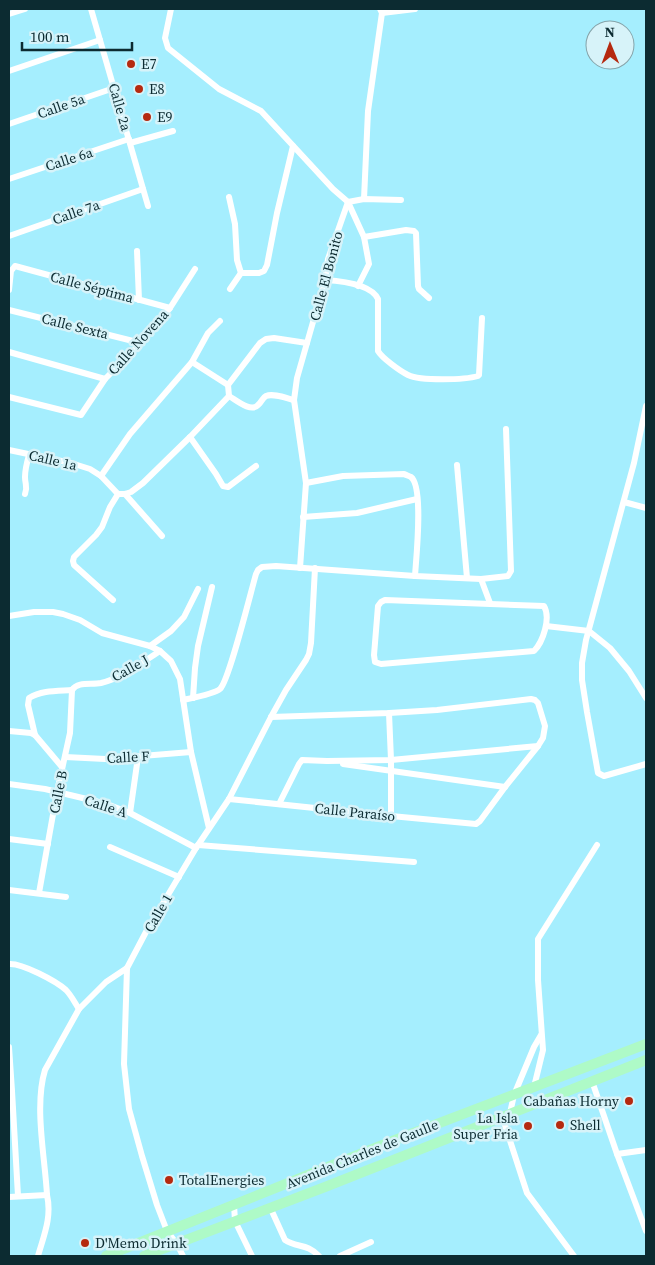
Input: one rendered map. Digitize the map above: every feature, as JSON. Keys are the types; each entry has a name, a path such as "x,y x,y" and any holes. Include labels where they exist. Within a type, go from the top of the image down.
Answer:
{"main road":[{"name":"Avenida Charles de Gaulle","path":"106,1256 395,1140 646,1044"},
{"name":"Avenida Charles de Gaulle","path":"144,1256 325,1187 646,1060"}],"street":[{"path":"9,14 25,9"},
{"name":"Calle 2a","path":"91,9 148,206"},
{"path":"171,9 165,38 168,48 219,89 261,111 333,189 348,202 364,237 369,264 358,286"},
{"path":"364,199 368,111 381,11 415,9"},
{"path":"9,71 100,40"},
{"name":"Calle 5a","path":"9,124 114,88"},
{"name":"Calle 6a","path":"9,179 129,141 173,131"},
{"path":"241,273 259,273 264,271 267,265 294,146"},
{"name":"Calle 7a","path":"9,236 143,189"},
{"path":"229,197 235,224 241,273 230,289"},
{"path":"348,202 364,199 401,200"},
{"name":"Calle El Bonito","path":"300,568 306,483 294,400 297,378 325,280 328,259 348,202"},
{"path":"364,237 406,230 414,231 416,234 418,286 429,298"},
{"path":"137,251 139,300"},
{"name":"Calle Séptima","path":"9,290 11,271 15,266 170,308"},
{"name":"Calle Novena","path":"9,397 80,415 106,378 141,343 170,308 195,269"},
{"path":"325,280 339,281 358,286 376,294 378,299 378,351 380,355 409,376 432,379 478,376 482,318"},
{"name":"Calle Sexta","path":"9,310 141,343"},
{"path":"101,476 130,434 192,362 208,333 220,321"},
{"path":"114,600 74,565 73,561 74,556 102,527 110,506 122,494 131,492 143,483 229,396 228,384 260,343 266,339 274,338 307,342"},
{"path":"9,352 106,378"},
{"path":"192,362 228,384"},
{"path":"229,396 254,408 268,395 294,400"},
{"path":"646,406 634,463 582,663 586,712 598,773 604,776 646,764"},
{"path":"183,700 214,692 221,688 225,681 256,574 262,567 315,568 481,579 508,576 510,571 506,429"},
{"path":"190,437 225,487 228,487 256,466"},
{"name":"Calle 1a","path":"9,450 71,463 90,469 122,494 162,536"},
{"path":"25,494 27,488 25,474 29,455"},
{"path":"457,465 467,578"},
{"path":"306,483 342,476 404,474 412,477 415,483 419,514 415,576"},
{"path":"304,517 357,513 417,499"},
{"path":"624,502 646,508"},
{"name":"Calle 1","path":"38,1256 48,1219 49,1206 40,1110 42,1080 45,1070 79,1009 106,982 127,968 197,846 229,798 271,717 309,654 315,568"},
{"path":"481,579 490,603"},
{"path":"193,698 198,646 212,587"},
{"path":"150,646 171,631 184,617 198,589"},
{"path":"385,600 544,606 547,611 546,626 539,646 534,651 381,664 375,662 378,606 385,600"},
{"path":"9,616 34,612 63,614 80,620 102,633 150,646 160,651 171,661 180,679 191,752 209,828"},
{"path":"546,626 589,631 610,648 646,698"},
{"name":"Calle J","path":"35,735 28,705 29,698 36,694 72,690 78,684 100,683 117,677 160,651"},
{"name":"Calle B","path":"39,893 70,733 72,690"},
{"path":"271,717 389,714 530,699 538,703 545,726 538,746 505,787 391,772 327,761"},
{"path":"389,714 391,816"},
{"path":"9,730 35,735 62,767"},
{"path":"278,804 302,760 391,760 538,746"},
{"name":"Calle F","path":"65,757 105,759 191,752"},
{"path":"130,813 138,757"},
{"name":"Calle A","path":"9,784 46,789 95,801 130,813 197,846"},
{"name":"Calle Paraíso","path":"229,798 476,824 505,787"},
{"path":"9,839 48,844"},
{"path":"534,1087 543,1050 538,980 538,939 598,845"},
{"path":"197,846 414,862"},
{"path":"110,847 179,877"},
{"path":"9,890 66,897"},
{"path":"9,964 15,964 52,981 65,990 79,1009"},
{"path":"127,968 124,1064 129,1109 152,1188 167,1231 183,1256"},
{"path":"541,1035 534,1047 506,1115 527,1193 574,1256"},
{"path":"9,1047 12,1145 18,1196"},
{"path":"592,1081 646,1231"},
{"path":"617,1154 646,1150"},
{"path":"9,1197 47,1195"},
{"path":"234,1205 235,1221 252,1256"},
{"path":"270,1207 285,1240 310,1248 318,1256"},
{"path":"340,1256 371,1242"}],"place":[{"name":"E7","path":"131,64"},
{"name":"E8","path":"139,89"},
{"name":"E9","path":"147,117"},
{"name":"Cabañas Horny","path":"629,1101"},
{"name":"Shell","path":"560,1125"},
{"name":"La Isla Super Fria","path":"528,1126"},
{"name":"TotalEnergies","path":"169,1180"},
{"name":"D'Memo Drink","path":"85,1243"}]}
